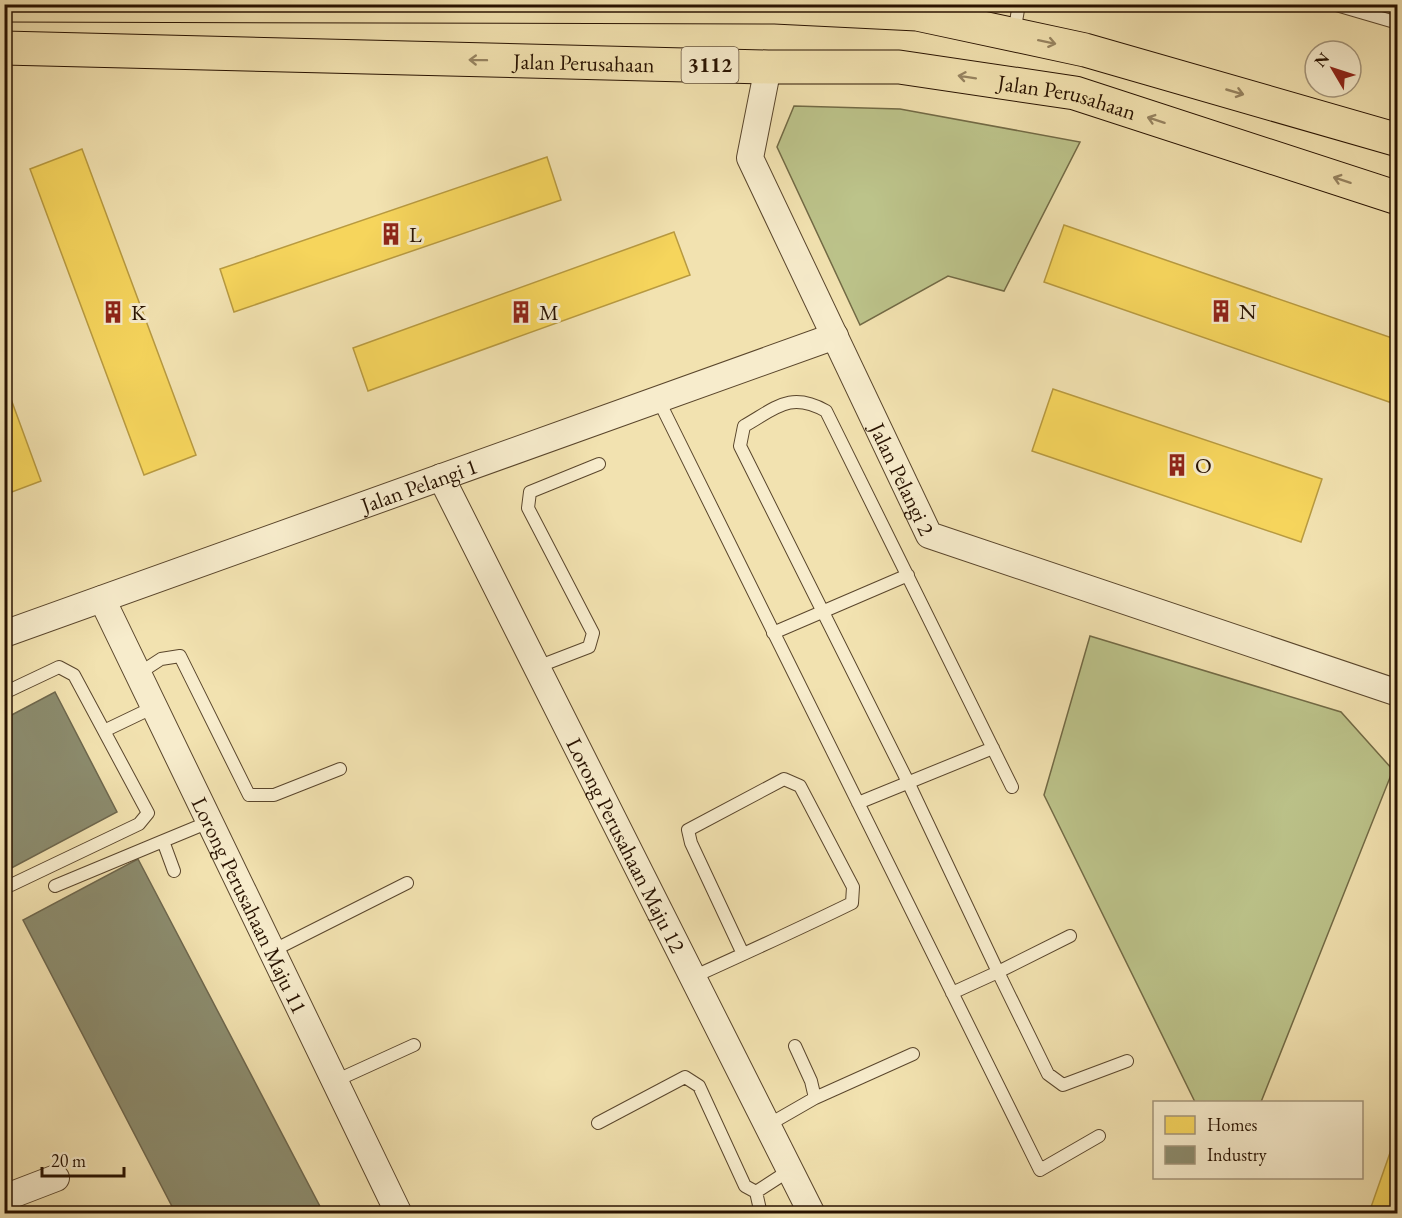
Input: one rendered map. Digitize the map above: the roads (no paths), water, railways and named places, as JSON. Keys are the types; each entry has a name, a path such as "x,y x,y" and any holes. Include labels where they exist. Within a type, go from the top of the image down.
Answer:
{"main road":[{"path":"4,5 775,7 1016,20 1085,50 1398,140"},
{"name":"Jalan Perusahaan","path":"4,48 768,67 899,67 1075,93 1398,198"}],"street":[{"name":"Jalan Pelangi 2","path":"768,67 750,158 929,534 1398,693"},
{"name":"Jalan Pelangi 1","path":"4,634 835,336"},
{"name":"Lorong Perusahaan Maju 12","path":"441,477 812,1214"},
{"name":"Lorong Perusahaan Maju 11","path":"102,599 399,1214"},
{"path":"4,1198 56,1178"}],"lane":[{"path":"1333,4 1398,23"},
{"path":"658,399 1040,1170 1099,1136"},
{"path":"1012,787 826,411 809,402 789,401 744,426 740,446 908,782 1048,1074 1063,1085 1127,1061"},
{"path":"537,667 589,647 592,633 528,508 530,492 599,464"},
{"path":"773,633 908,575"},
{"path":"138,674 161,659 180,656 249,795 274,795 340,769"},
{"path":"4,693 59,667 74,675 106,730 148,813 139,824 11,885 4,882"},
{"path":"106,730 154,707"},
{"path":"858,803 993,748"},
{"path":"693,977 743,954 852,903 853,888 800,786 784,779 688,830 691,843 743,954"},
{"path":"55,886 209,822"},
{"path":"163,841 174,871"},
{"path":"272,951 407,883"},
{"path":"952,993 1070,936"},
{"path":"334,1081 414,1045"},
{"path":"795,1046 811,1081 815,1098"},
{"path":"768,1125 815,1098 913,1054"},
{"path":"598,1122 685,1077 699,1086 745,1186 756,1192"},
{"path":"756,1192 790,1170"},
{"path":"756,1192 760,1214"}],"place":[{"name":"L","path":"391,234"},
{"name":"N","path":"1221,311"},
{"name":"K","path":"113,312"},
{"name":"M","path":"521,312"},
{"name":"O","path":"1177,465"}]}
